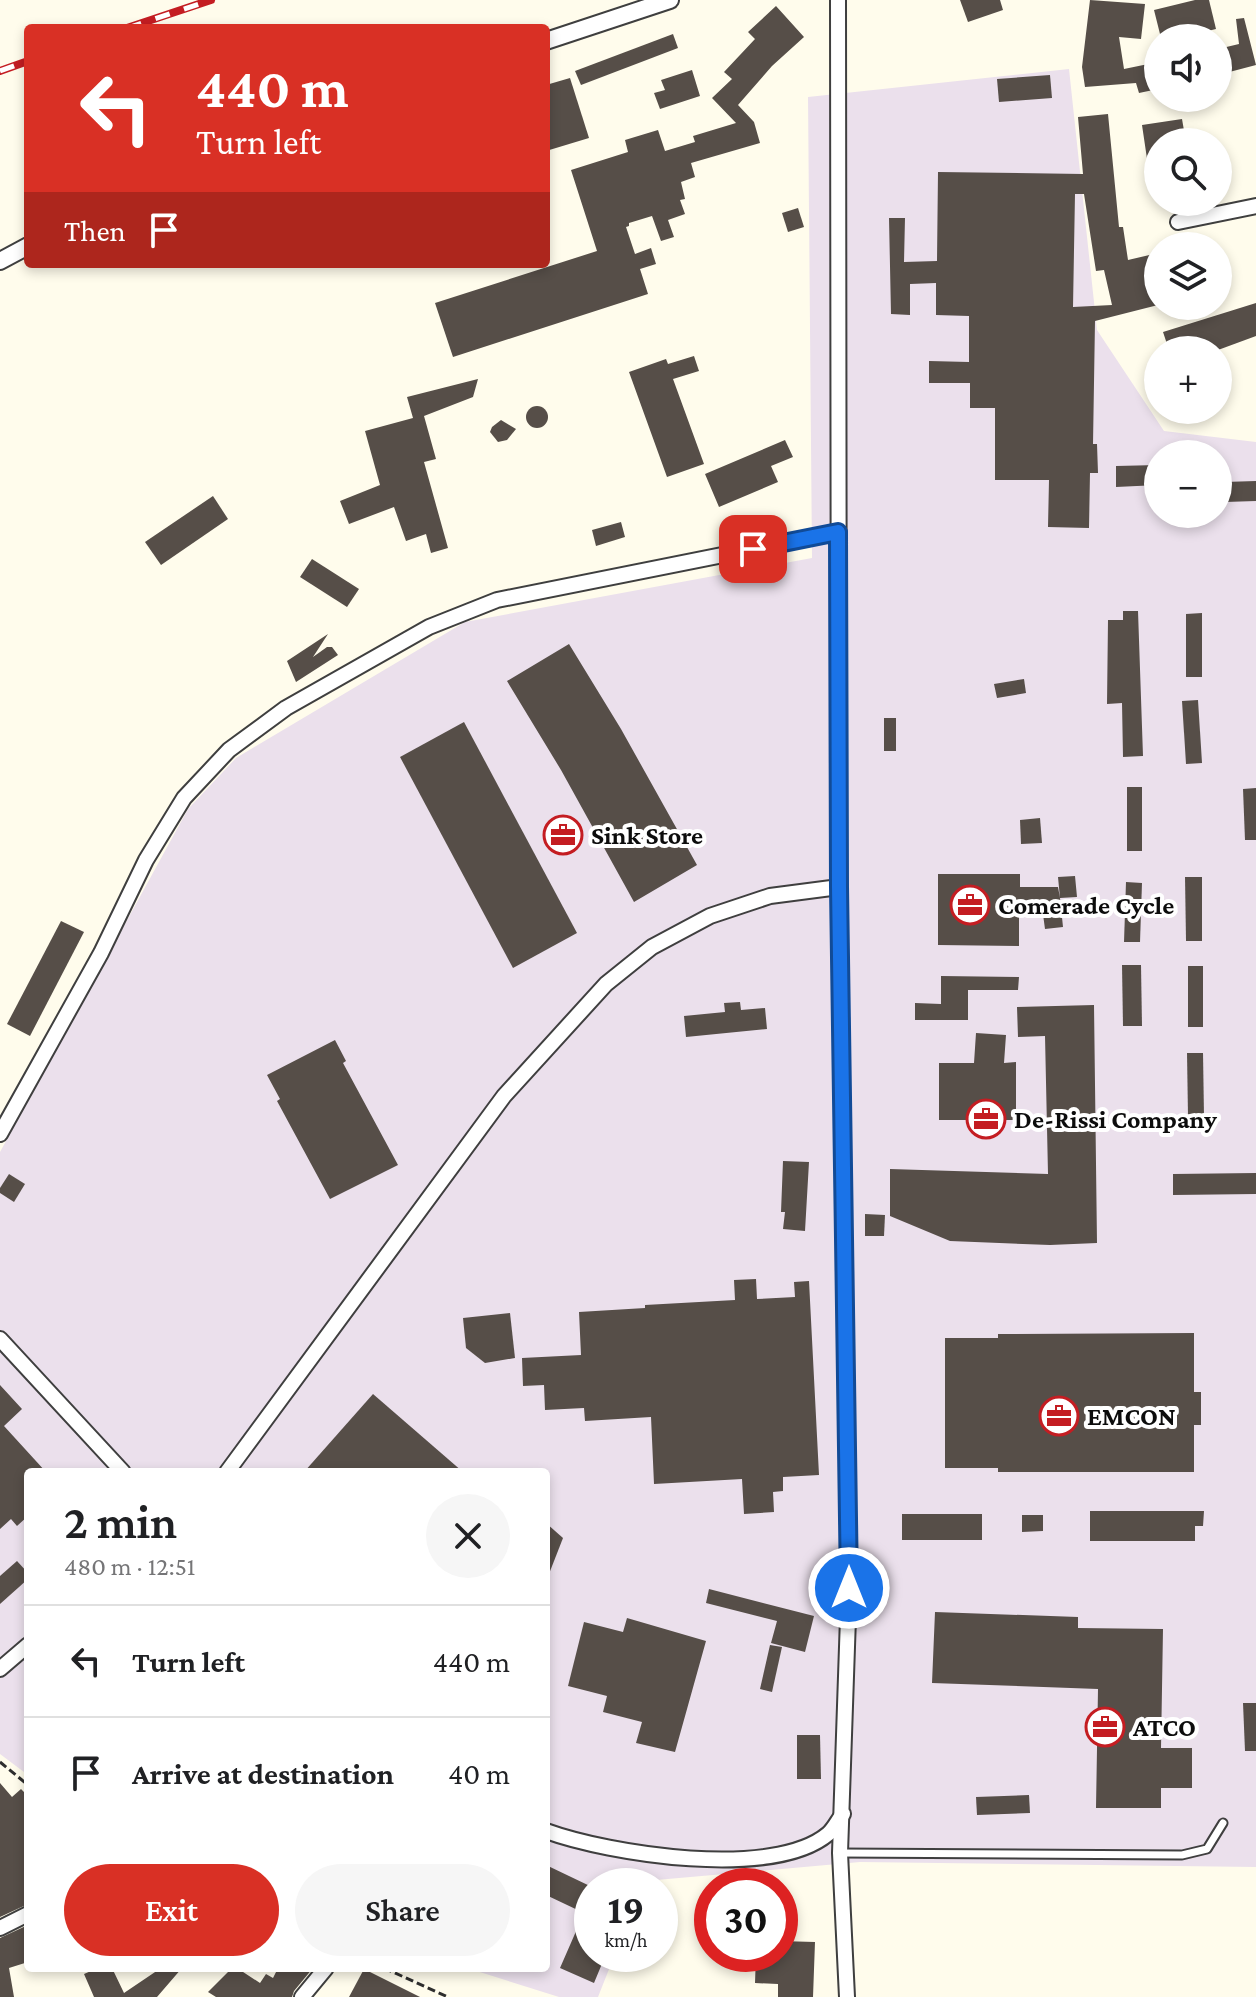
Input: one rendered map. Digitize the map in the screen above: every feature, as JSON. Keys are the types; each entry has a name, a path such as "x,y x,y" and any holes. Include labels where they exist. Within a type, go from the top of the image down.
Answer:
{"street":[{"path":"550,40 670,0"},
{"path":"838,0 839,887 849,1588 840,1853 847,1997"},
{"path":"1178,222 1256,206"},
{"path":"0,261 24,248"},
{"path":"0,1134 101,953 146,860 184,798 229,750 286,708 429,627 497,600 838,532"},
{"path":"230,1468 504,1096 606,984 652,947 710,916 770,896 839,887"},
{"path":"0,1339 119,1468"},
{"path":"0,1669 24,1648"},
{"path":"550,1832 574,1841 634,1852 713,1859 758,1859 790,1852 828,1834 843,1814"},
{"path":"0,1928 24,1916"},
{"path":"302,1997 323,1972"}],"lane":[{"path":"840,1853 1182,1855 1207,1849 1223,1823"}],"path":[{"path":"0,1762 24,1782"},
{"path":"393,1972 448,1997"}],"shaded area":[{"path":"1069,69 1097,330 1144,401 1144,424 1159,424 1164,431 1256,442 1256,1867 860,1862 792,1868 694,1868 694,1877 678,1878 678,1868 574,1868 574,1972 608,1972 598,1997 559,1997 480,1972 550,1972 550,1468 24,1468 24,1772 0,1754 0,1152 188,809 236,758 465,622 812,558 808,97"}],"building":[{"path":"960,0 1000,0 1003,10 968,22"},
{"path":"1090,0 1145,4 1141,39 1119,37 1124,69 1144,65 1144,92 1139,93 1136,83 1085,87 1082,67"},
{"path":"1195,0 1209,0 1215,24 1158,24 1154,10"},
{"path":"776,6 804,37 772,66 738,105 754,122 760,143 691,163 695,177 681,182 685,199 680,200 685,214 668,220 674,237 661,241 652,216 629,223 626,227 635,254 651,248 656,264 640,269 648,294 453,357 435,303 597,251 571,170 628,152 625,140 658,130 665,151 695,142 693,136 736,123 712,98 732,79 724,72 755,39 748,32"},
{"path":"1244,18 1256,65 1232,71 1232,46 1239,44 1236,19"},
{"path":"673,34 678,48 581,85 575,71"},
{"path":"692,70 700,96 660,109 654,93 665,90 661,80"},
{"path":"1050,75 1052,98 999,102 997,79"},
{"path":"570,78 589,138 550,150 550,84"},
{"path":"1108,114 1119,227 1123,227 1128,260 1144,256 1144,309 1095,321 1093,444 1097,444 1098,473 1090,473 1089,528 1048,527 1049,480 995,480 995,408 970,408 970,383 929,383 929,361 969,362 969,316 936,315 936,283 910,284 910,315 891,314 889,218 905,218 904,262 937,261 938,172 1083,174 1078,117","holes":["1075,194 1084,194 1096,271 1104,270 1112,305 1073,307"]},
{"path":"1182,119 1184,128 1144,128 1144,138 1142,125"},
{"path":"798,208 804,227 788,232 782,213"},
{"path":"1256,303 1256,336 1232,345 1232,336 1164,336 1163,332 1201,320 1232,320 1232,310"},
{"path":"694,356 699,371 673,379 704,464 667,477 629,372 666,359 668,364"},
{"path":"478,379 473,397 424,416 436,459 424,462 448,548 431,553 426,534 406,541 394,507 349,524 340,501 380,485 365,431 413,418 407,397"},
{"path":"537,406 545,409 548,417 545,425 537,428 529,425 526,417 529,409"},
{"path":"501,420 516,429 507,440 498,442 490,432"},
{"path":"785,440 793,457 771,466 778,482 719,507 705,474"},
{"path":"1144,465 1144,486 1116,487 1116,466"},
{"path":"1256,481 1256,501 1232,502 1232,482"},
{"path":"213,496 228,519 161,565 145,542"},
{"path":"621,522 625,537 596,546 592,530"},
{"path":"312,559 359,589 347,607 300,577"},
{"path":"1123,611 1138,611 1143,756 1123,757 1122,703 1107,704 1108,620 1123,620"},
{"path":"1202,613 1202,677 1186,677 1186,614"},
{"path":"328,634 313,657 327,647 332,647 338,655 296,682 287,661"},
{"path":"569,644 697,865 634,902 561,770 507,681"},
{"path":"1024,679 1026,693 997,698 994,684"},
{"path":"1198,700 1202,763 1186,764 1182,701"},
{"path":"884,718 896,718 896,751 884,751"},
{"path":"464,722 577,933 513,968 400,757"},
{"path":"1127,787 1142,787 1142,851 1127,851"},
{"path":"1256,788 1256,840 1245,840 1243,789"},
{"path":"1040,818 1042,843 1021,844 1020,820"},
{"path":"938,874 1020,874 1020,887 1058,887 1063,927 1045,929 1042,907 1019,907 1019,946 938,945"},
{"path":"1075,876 1077,897 1060,898 1058,877"},
{"path":"1185,877 1202,877 1202,941 1186,941"},
{"path":"1126,882 1142,883 1140,942 1124,942"},
{"path":"61,921 84,932 30,1036 7,1024"},
{"path":"1122,965 1141,965 1142,1026 1123,1026"},
{"path":"1188,966 1203,966 1203,1027 1188,1027"},
{"path":"941,976 1019,977 1018,990 968,990 968,1020 915,1020 915,1003 941,1004"},
{"path":"740,1002 741,1010 765,1008 767,1029 686,1037 684,1016 725,1012 724,1003"},
{"path":"1094,1005 1097,1243 1050,1245 950,1241 890,1216 890,1169 1048,1174 1045,1036 1018,1037 1017,1007"},
{"path":"976,1033 1006,1035 1004,1063 1016,1062 1016,1120 939,1120 939,1063 974,1063"},
{"path":"335,1040 346,1061 343,1063 398,1165 330,1199 277,1101 280,1099 267,1075"},
{"path":"1187,1053 1203,1053 1204,1116 1188,1116"},
{"path":"783,1161 809,1162 805,1231 783,1229"},
{"path":"1256,1173 1256,1194 1173,1195 1173,1174"},
{"path":"9,1174 25,1184 14,1202 0,1193"},
{"path":"865,1214 885,1215 884,1236 865,1236"},
{"path":"756,1279 757,1299 795,1297 794,1282 809,1281 819,1475 783,1477 783,1491 773,1492 774,1512 744,1514 742,1479 654,1484 651,1417 585,1421 584,1408 545,1410 544,1385 523,1386 522,1358 581,1355 579,1312 735,1300 734,1280"},
{"path":"510,1313 515,1358 485,1363 466,1348 463,1318"},
{"path":"1194,1333 1194,1392 1201,1392 1201,1425 1194,1425 1194,1472 998,1472 998,1468 945,1468 945,1338 998,1338 998,1334"},
{"path":"0,1385 22,1409 4,1426 42,1468 24,1468 24,1520 17,1526 11,1519 0,1529"},
{"path":"373,1394 458,1468 308,1468"},
{"path":"1090,1511 1204,1511 1203,1526 1195,1526 1195,1541 1090,1541"},
{"path":"902,1514 982,1514 982,1540 902,1540"},
{"path":"1022,1515 1043,1515 1043,1531 1022,1532"},
{"path":"550,1527 563,1538 550,1571"},
{"path":"17,1561 24,1569 24,1583 0,1604 0,1576"},
{"path":"709,1589 814,1616 805,1652 771,1643 777,1621 706,1603"},
{"path":"935,1612 1078,1617 1078,1628 1163,1629 1161,1748 1192,1748 1192,1788 1161,1788 1161,1808 1096,1808 1098,1689 932,1683"},
{"path":"627,1618 706,1641 675,1752 636,1743 642,1722 603,1712 607,1696 568,1686 584,1622 623,1632"},
{"path":"770,1645 782,1647 772,1692 760,1689"},
{"path":"1243,1703 1256,1703 1256,1751 1245,1751"},
{"path":"797,1735 820,1735 821,1779 797,1779"},
{"path":"0,1783 12,1797 21,1789 24,1792 24,1906 0,1917"},
{"path":"1029,1795 1030,1813 977,1815 976,1797"},
{"path":"550,1867 574,1878 574,1908 550,1897"},
{"path":"24,1927 24,1963 9,1968 14,1997 0,1997 0,1938"},
{"path":"574,1936 574,1972 599,1972 594,1983 560,1968"},
{"path":"798,1942 815,1942 813,1997 778,1997 778,1984 755,1983 755,1972 798,1972"},
{"path":"114,1972 124,1993 155,1972 179,1972 157,1997 94,1997 84,1974"},
{"path":"228,1972 243,1972 260,1983 266,1974 273,1978 276,1972 310,1972 292,1997 216,1997 208,1992"},
{"path":"362,1972 370,1972 420,1997 349,1997"}],"railway":[{"path":"139,24 211,0"},
{"path":"0,71 24,62"}],"place":[{"name":"Sink Store","path":"563,835"},
{"name":"Comerade Cycle","path":"970,905"},
{"name":"De-Rissi Company","path":"986,1119"},
{"name":"EMCON","path":"1059,1416"},
{"name":"ATCO","path":"1105,1727"}],"route":[{"path":"753,549 838,532 839,887 849,1588"}]}
